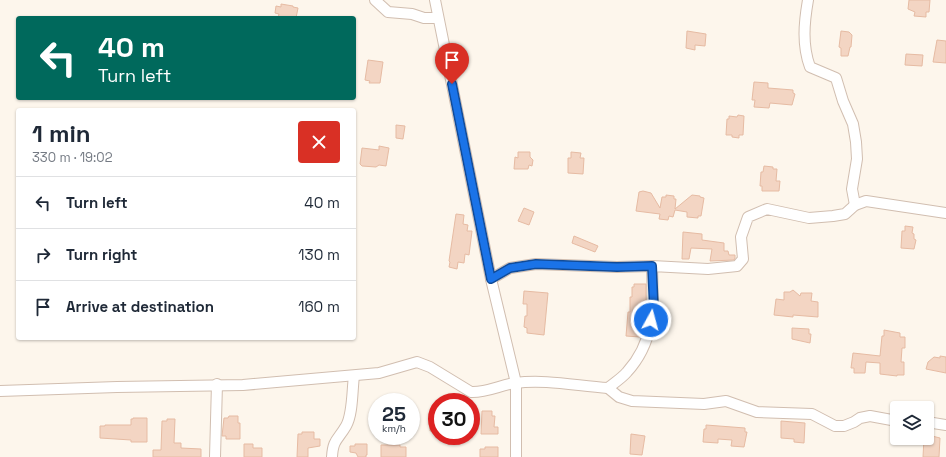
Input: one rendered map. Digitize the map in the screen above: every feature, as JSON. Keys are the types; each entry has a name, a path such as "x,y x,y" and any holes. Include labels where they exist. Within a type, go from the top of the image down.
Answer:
{"street":[{"path":"375,0 388,12 412,14 424,18 438,18"},
{"path":"435,0 491,279 516,383 516,457"},
{"path":"808,0 804,26 805,55 810,67 836,78 842,101 853,124 857,159 852,189 855,205"},
{"path":"491,279 510,268 536,264 617,267 652,266 708,269 737,266 743,259 741,237 748,217 767,209 809,218 845,214 855,205 866,202 946,213"},
{"path":"608,388 627,372 646,344 654,309 652,266"},
{"path":"0,391 217,384 243,385 379,373 418,362 440,373 470,392 478,393 516,383 550,383 608,388 619,397 632,401 704,404 726,401 757,412 812,414 835,426 844,426 860,418 870,416 890,420"},
{"path":"332,457 333,446 346,426 349,416 354,376"},
{"path":"214,457 217,384"},
{"path":"934,423 946,425"}],"building":[{"path":"909,0 930,0 929,12 926,12 926,17 914,16 915,12 908,9"},
{"path":"281,4 298,8 296,16 278,16 279,14 275,13 276,6 281,7"},
{"path":"687,31 706,34 705,46 695,45 695,50 686,48"},
{"path":"841,31 849,32 852,35 851,47 848,56 841,56 841,48 839,47"},
{"path":"937,40 946,41 946,63 933,62"},
{"path":"906,54 923,55 922,66 905,65"},
{"path":"368,60 383,62 380,83 369,83 370,81 365,80"},
{"path":"754,82 768,83 768,88 793,90 793,93 795,94 792,105 770,103 769,108 754,107 755,100 752,100"},
{"path":"738,115 744,116 743,135 739,135 739,138 732,137 732,135 726,135 727,119 729,119 729,116 737,117"},
{"path":"396,125 405,126 403,139 396,138"},
{"path":"379,146 389,148 386,166 362,166 360,164 362,148 379,150"},
{"path":"518,152 530,152 530,157 533,160 532,166 529,165 528,169 514,169 515,157 518,158"},
{"path":"571,152 581,153 580,158 584,158 583,174 568,173 568,158 571,158"},
{"path":"764,166 777,169 776,181 780,181 779,191 762,191 762,186 760,186 761,172 763,172"},
{"path":"643,191 651,193 660,208 662,197 666,197 666,195 674,196 674,199 676,199 675,209 692,195 700,196 704,198 701,216 698,216 698,218 687,217 687,212 675,210 673,217 669,216 668,220 659,219 660,214 636,211 639,192"},
{"path":"524,208 534,212 529,225 518,221"},
{"path":"456,214 464,215 463,224 468,225 467,231 472,231 469,255 465,254 464,263 458,262 457,269 449,267"},
{"path":"905,226 913,227 912,233 914,234 914,239 916,240 914,249 901,248 902,231 905,231"},
{"path":"683,232 702,234 702,240 724,243 724,251 728,251 729,255 735,255 734,260 710,261 712,249 691,248 689,259 682,259"},
{"path":"574,236 598,246 595,252 572,243"},
{"path":"634,284 646,284 646,308 642,307 641,323 643,323 640,337 626,336 628,312 630,312 630,297 632,297 632,287 634,287"},
{"path":"793,290 800,296 801,293 812,293 811,301 818,302 818,317 774,315 776,299 784,300 784,292 790,292"},
{"path":"524,291 548,293 544,335 527,333 527,328 524,327 525,316 527,316 527,304 523,304"},
{"path":"792,328 809,329 809,334 811,334 810,343 792,339"},
{"path":"884,330 900,333 900,337 905,337 905,348 902,348 901,362 904,362 904,375 897,376 880,374 880,363 866,362 865,373 854,373 854,368 851,368 853,353 880,356"},
{"path":"940,356 946,357 946,373 926,369 928,362 934,357 940,358"},
{"path":"482,411 492,411 492,416 495,416 494,427 498,427 498,434 481,434"},
{"path":"229,416 238,416 238,423 240,423 240,439 226,439 226,436 222,436 224,418 228,418"},
{"path":"147,418 147,442 131,442 131,440 100,438 100,426 131,425 131,419"},
{"path":"167,419 175,419 174,443 181,443 181,448 201,449 201,457 153,457 153,450 161,450 162,421 167,421"},
{"path":"781,421 805,423 804,443 794,442 794,439 781,438"},
{"path":"706,425 745,428 745,432 747,432 744,447 731,446 732,440 718,439 718,443 703,442 704,429 706,429"},
{"path":"302,432 314,432 314,439 320,439 320,446 308,448 308,457 297,457 298,434 302,434"},
{"path":"631,434 645,436 642,455 630,454"},
{"path":"934,436 940,438 939,457 923,457 924,445 934,445"},
{"path":"244,444 253,444 253,448 262,448 262,457 244,457"},
{"path":"355,444 367,444 366,457 358,457 356,453 350,452 350,446 355,446"},
{"path":"381,445 400,445 400,447 406,447 406,457 381,457"},
{"path":"485,447 498,447 498,457 480,457 480,449 485,449"}],"route":[{"path":"452,84 491,279 510,268 536,264 617,267 652,266 654,309 651,320"}]}
